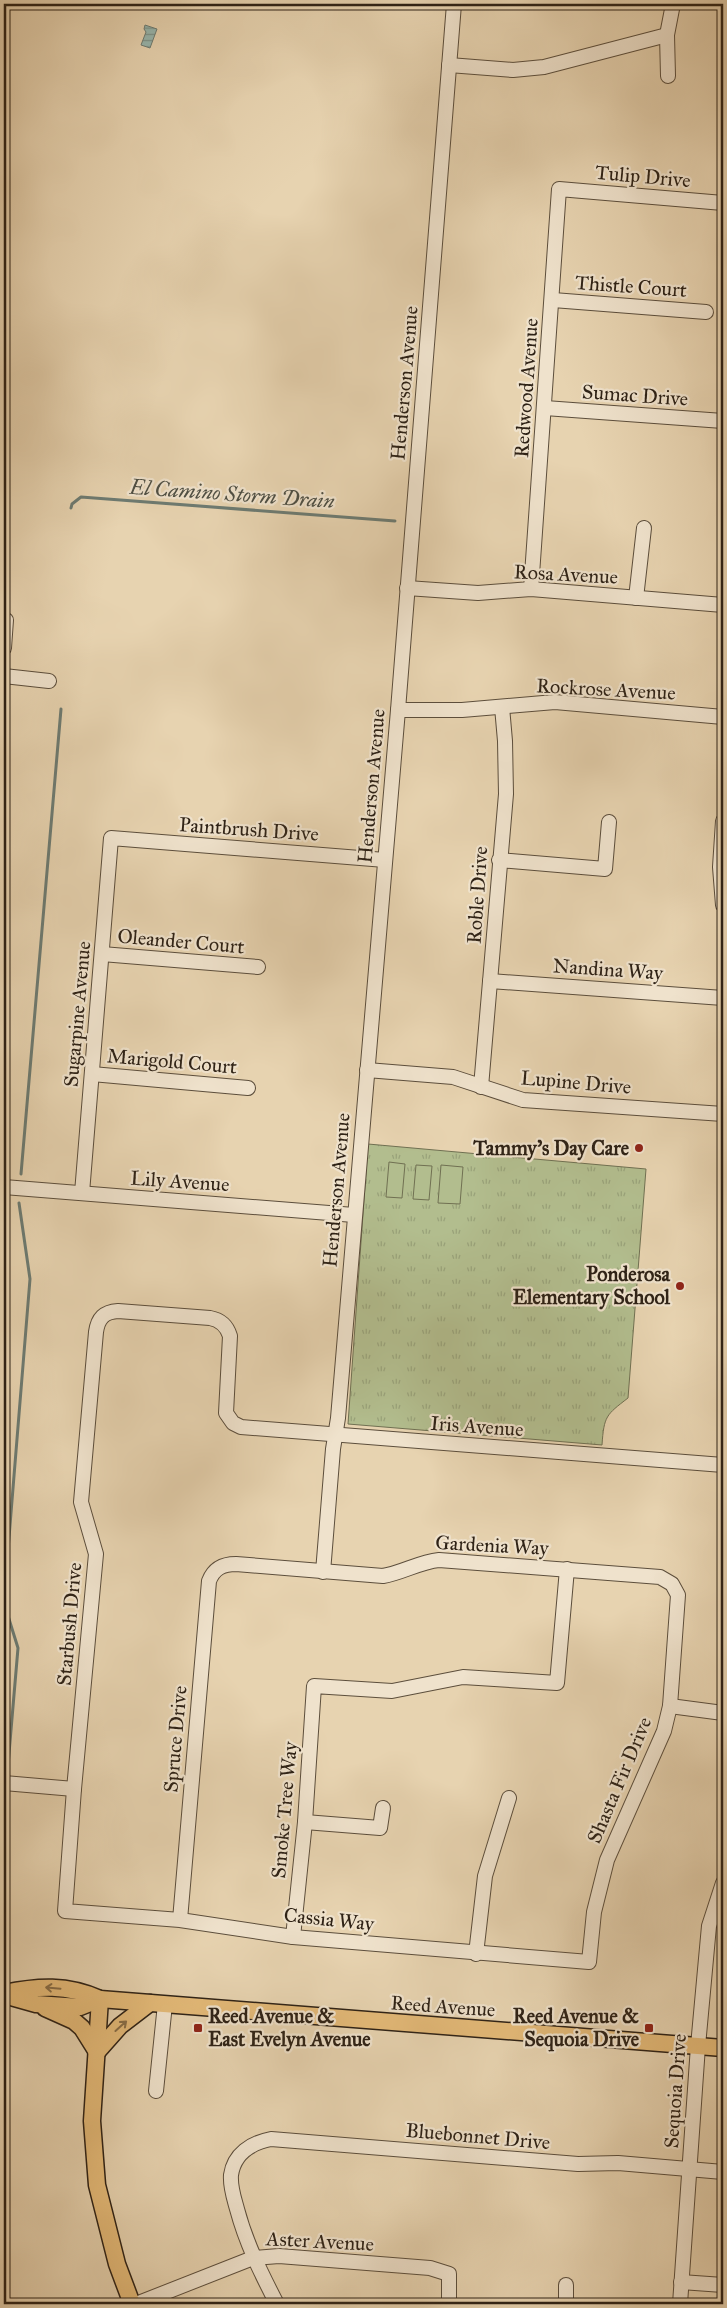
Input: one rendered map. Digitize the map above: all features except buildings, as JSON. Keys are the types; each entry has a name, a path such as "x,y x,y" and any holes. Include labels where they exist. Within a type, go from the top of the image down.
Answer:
{"main road":[{"name":"Reed Avenue","path":"4,1994 37,1986 81,1990 100,1999 723,2048"},
{"name":"Reed Avenue","path":"4,1994 36,2004 80,2008 100,1999"},
{"path":"100,1999 92,2121 97,2184 117,2264 134,2304"},
{"path":"36,2004 74,2021 82,2028 97,2052"},
{"path":"97,2052 120,2026 157,2004"}],"street":[{"name":"Henderson Avenue","path":"323,1572 398,710 454,4"},
{"path":"668,76 667,35 673,4"},
{"path":"449,65 513,70 544,67 667,35"},
{"name":"Tulip Drive","path":"559,190 723,203"},
{"name":"Redwood Avenue","path":"531,589 553,300 559,190"},
{"name":"Thistle Court","path":"553,300 706,312"},
{"name":"Sumac Drive","path":"545,408 723,421"},
{"path":"636,598 644,528"},
{"name":"Rosa Avenue","path":"407,588 478,593 531,589 723,605"},
{"path":"4,648 6,620"},
{"path":"4,676 49,681"},
{"name":"Rockrose Avenue","path":"398,710 454,711 555,702 723,717"},
{"name":"Roble Drive","path":"481,1087 506,794 502,707"},
{"path":"499,860 605,869 609,822"},
{"path":"723,822 720,867 723,905"},
{"name":"Paintbrush Drive","path":"111,838 385,860"},
{"name":"Sugarpine Avenue","path":"82,1193 111,838"},
{"name":"Oleander Court","path":"102,954 258,967"},
{"name":"Nandina Way","path":"490,981 723,998"},
{"name":"Lupine Drive","path":"367,1070 453,1078 523,1100 723,1114"},
{"name":"Marigold Court","path":"92,1074 248,1088"},
{"name":"Lily Avenue","path":"4,1187 354,1215"},
{"name":"Iris Avenue","path":"104,1315 118,1311 210,1318 219,1321 228,1330 230,1336 225,1405 230,1420 246,1428 723,1465"},
{"name":"Starbush Drive","path":"65,1911 74,1789 96,1554 81,1502 96,1332 97,1324 104,1315"},
{"name":"Gardenia Way","path":"220,1566 236,1564 383,1576 395,1574 427,1561 439,1560 660,1577 672,1584"},
{"name":"Spruce Drive","path":"180,1920 209,1581 220,1566"},
{"name":"Smoke Tree Way","path":"293,1937 305,1822 314,1686 392,1691 463,1677 557,1683 567,1569"},
{"name":"Shasta Fir Drive","path":"589,1962 594,1912 607,1860 661,1740 670,1706 678,1602 676,1590 672,1584"},
{"path":"670,1706 723,1713"},
{"path":"4,1783 74,1789"},
{"path":"476,1954 485,1876 509,1798"},
{"path":"305,1822 380,1828 383,1808"},
{"name":"Sequoia Drive","path":"680,2304 698,2046 709,1926 723,1883"},
{"name":"Cassia Way","path":"65,1911 180,1920 293,1937 476,1954 589,1962"},
{"path":"156,2091 157,2004"},
{"name":"Bluebonnet Drive","path":"253,2258 232,2188 231,2174 236,2160 249,2146 271,2139 578,2164 618,2163 723,2172"},
{"name":"Aster Avenue","path":"134,2304 253,2258 279,2256 430,2268 449,2274 449,2304"},
{"path":"253,2258 277,2304"},
{"path":"681,2282 723,2285"},
{"path":"566,2285 566,2304"}],"green space":[{"path":"368,1144 646,1169 628,1398 615,1408 605,1422 602,1445 348,1424"},
{"path":"389,1162 405,1164 402,1198 386,1197"},
{"path":"416,1165 432,1166 429,1200 413,1199"},
{"path":"441,1165 463,1167 460,1204 438,1203"}],"water":[{"path":"145,25 157,29 150,48 141,45 146,32 144,29"}],"waterway":[{"name":"El Camino Storm Drain","path":"71,508 72,504 81,497 395,521"},
{"name":"El Camino Storm Drain","path":"21,1174 61,709"},
{"name":"El Camino Storm Drain","path":"4,1599 30,1279 19,1203"},
{"name":"El Camino Storm Drain","path":"4,1603 18,1648 8,1765"}],"place":[{"name":"Tammy's Day Care","path":"639,1148"},
{"name":"Ponderosa Elementary School","path":"680,1286"},
{"name":"Reed Avenue & East Evelyn Avenue","path":"198,2028"},
{"name":"Reed Avenue & Sequoia Drive","path":"649,2028"}]}
